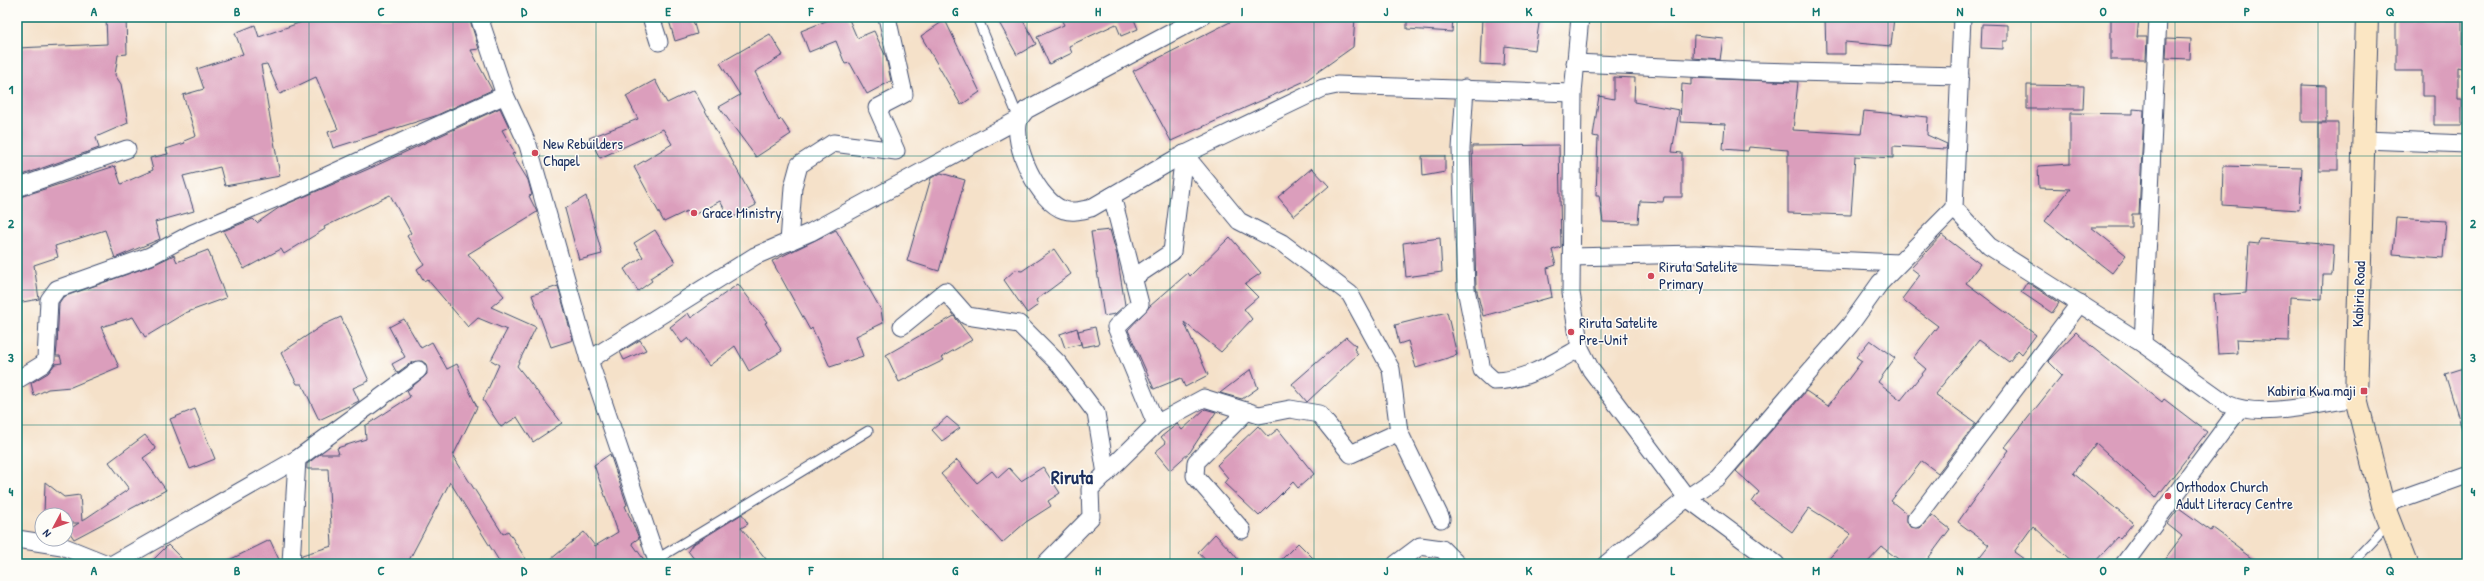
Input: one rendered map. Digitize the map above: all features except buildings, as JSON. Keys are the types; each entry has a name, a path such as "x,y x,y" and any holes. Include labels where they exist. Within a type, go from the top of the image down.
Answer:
{"main road":[{"name":"Kabiria Road","path":"2367,17 2356,398 2386,514 2406,564"}],"street":[{"path":"479,17 505,95 528,146 589,360 658,562"},
{"path":"651,17 659,42"},
{"path":"789,242 792,187 799,165 833,143 896,151 877,108 904,94 887,17"},
{"path":"589,360 755,256 811,232 1019,119 1026,110 1200,17"},
{"path":"1580,17 1573,93 1571,293 1580,348 1591,370 1687,498 1776,564"},
{"path":"1606,564 1687,498 1718,477 1850,325 1880,283 1899,263 1920,245 1954,208 1962,17"},
{"path":"2144,344 2158,17"},
{"path":"1575,63 1753,71 1960,76"},
{"path":"1019,119 1017,132 1023,160 1043,195 1063,210 1078,211 1091,208 1184,154 1323,88 1337,85 1464,88 1573,93"},
{"path":"1464,88 1461,149 1466,289 1482,370 1494,381 1505,381 1542,370 1580,348"},
{"path":"17,380 42,364 46,359 49,300 57,289 150,256 193,233 300,188 505,95"},
{"path":"2364,140 2467,144"},
{"path":"17,188 127,149"},
{"path":"1133,278 1172,252 1184,154"},
{"path":"1184,154 1239,221 1282,243 1350,294 1390,369 1399,432 1441,519"},
{"path":"1112,196 1140,304 1116,327 1156,424"},
{"path":"1954,208 1990,246 2144,344 2227,404 2239,409 2260,412 2356,398"},
{"path":"1572,256 1695,254 1899,263"},
{"path":"902,326 945,291 967,316 1019,324 1059,364 1096,413 1106,474"},
{"path":"1916,519 2080,303"},
{"path":"113,564 297,459 418,370"},
{"path":"1045,564 1091,517 1090,489 1156,424 1204,398 1258,414 1290,408 1319,414 1351,454 1399,432"},
{"path":"2124,564 2239,409"},
{"path":"1242,530 1195,476 1196,462 1247,411"},
{"path":"291,564 297,459"},
{"path":"2386,514 2467,475"},
{"path":"17,539 62,546 107,564"},
{"path":"1396,564 1420,546 1442,549 1457,564"}],"lane":[{"path":"977,17 1019,119"},
{"path":"658,562 868,431"},
{"path":"2351,564 2386,514"}],"place":[{"name":"New Rebuilders Chapel","path":"535,153"},
{"name":"Grace Ministry","path":"694,213"},
{"name":"Riruta Satelite Primary","path":"1651,276"},
{"name":"Riruta Satelite Pre-Unit","path":"1571,332"},
{"name":"Kabiria Kwa maji","path":"2364,391"},
{"name":"Orthodox Church Adult Literacy Centre","path":"2168,496"}],"district":[{"name":"Riruta","path":"1072,477"}]}
